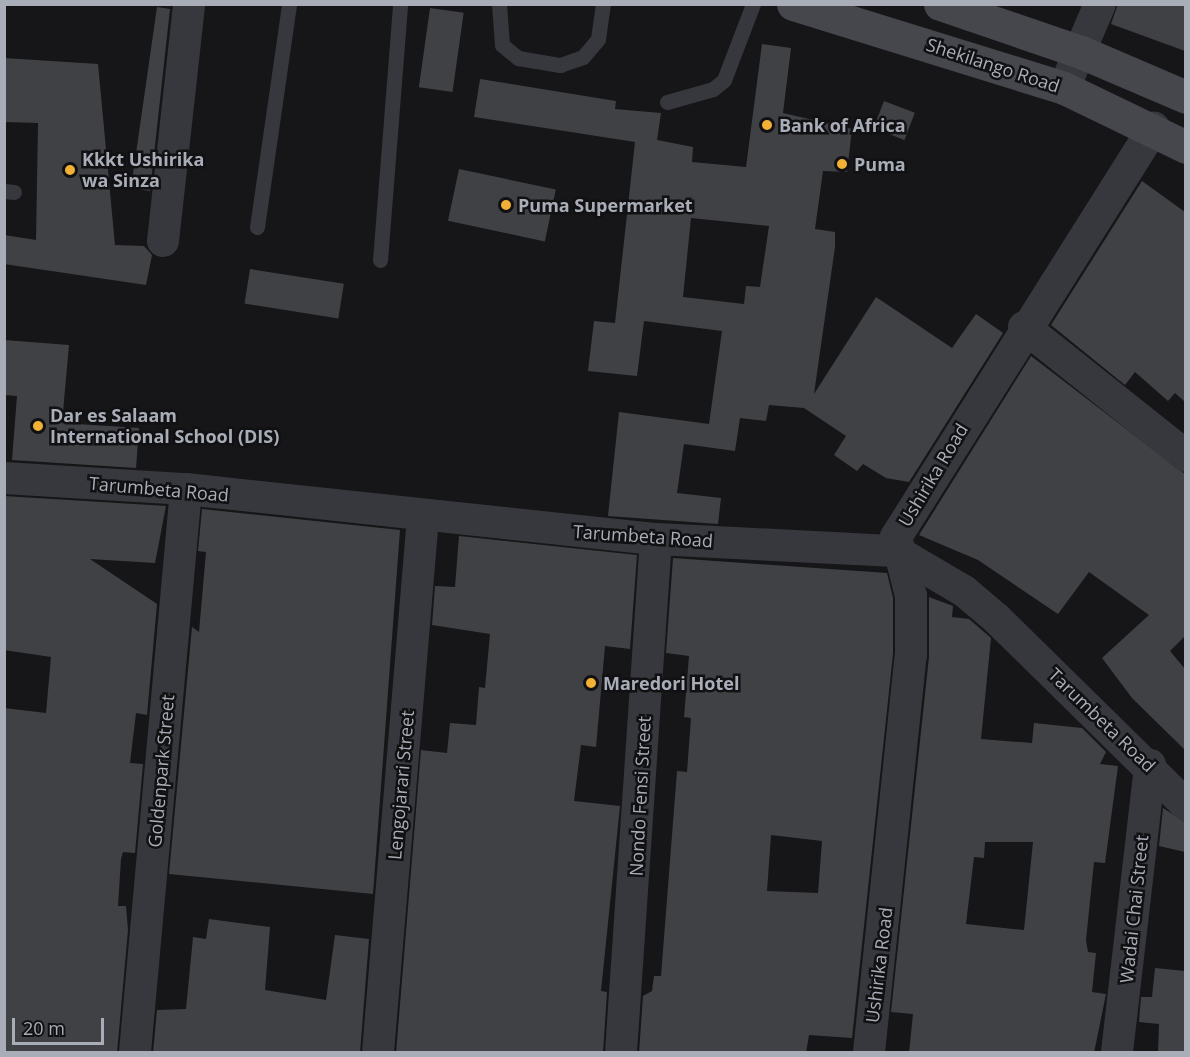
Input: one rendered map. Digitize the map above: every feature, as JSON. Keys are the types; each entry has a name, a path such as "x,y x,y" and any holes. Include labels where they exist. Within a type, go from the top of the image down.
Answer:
{"main road":[{"name":"Shekilango Road","path":"793,4 1065,88 1154,128 1185,147"},
{"path":"940,4 1082,52 1185,97"}],"street":[{"path":"163,241 189,4"},
{"path":"1065,88 1082,52 1100,4"},
{"name":"Ushirika Road","path":"869,1053 910,675 911,596 896,551 904,520 1024,327 1154,128"},
{"path":"1024,327 1185,456"},
{"name":"Tarumbeta Road","path":"4,478 186,489 423,517 656,539 896,551 964,591 996,618 1150,765 1185,805"},
{"name":"Goldenpark Street","path":"135,1053 186,489"},
{"name":"Lengojarari Street","path":"378,1053 423,517"},
{"name":"Nondo Fensi Street","path":"621,1053 656,539"},
{"name":"Wadai Chai Street","path":"1117,1053 1150,765"}],"lane":[{"path":"257,227 289,4"},
{"path":"380,260 400,4"},
{"path":"499,4 502,45 518,58 560,65 582,57 597,39 603,4"},
{"path":"667,102 712,89 724,80 753,4"}],"building":[{"path":"1118,4 1185,4 1185,51 1111,24"},
{"path":"157,7 170,9 150,191 131,188"},
{"path":"430,8 464,13 453,92 419,87"},
{"path":"762,44 791,48 783,113 852,129 847,172 823,171 815,229 835,232 835,247 814,394 876,297 952,348 976,314 1003,333 909,482 886,478 863,464 857,471 834,455 846,436 804,408 769,405 766,421 740,418 735,451 684,444 677,493 721,498 718,524 608,516 619,412 709,424 722,331 644,321 637,376 588,371 594,321 615,323 635,142 474,117 480,79 616,101 615,109 661,113 657,140 693,147 692,162 746,167","holes":["691,218 769,226 760,287 746,286 744,304 683,297"]},
{"name":"Kkkt Ushirika wa Sinza","path":"4,58 98,64 115,245 144,246 152,255 146,285 4,264 4,235 36,240 38,123 4,122"},
{"path":"884,101 915,113 904,140 874,128"},
{"name":"Puma Supermarket","path":"459,169 556,190 545,241 448,221"},
{"path":"1142,181 1185,212 1185,402 1175,393 1168,401 1135,372 1125,385 1051,325"},
{"path":"250,269 344,284 338,318 245,304"},
{"name":"Dar es Salaam International School (DIS)","path":"4,340 69,345 62,423 139,428 136,468 12,460 17,396 4,395"},
{"path":"1031,356 1185,474 1185,636 1170,651 1185,669 1185,750 1132,698 1102,658 1149,615 1089,572 1058,614 978,560 919,535"},
{"path":"4,496 166,506 155,563 90,559 157,604 147,715 136,713 130,763 143,764 135,853 123,852 121,859 118,906 126,906 128,930 117,1053 4,1053 4,708 46,713 51,657 4,650"},
{"path":"202,509 400,530 373,894 169,874 192,627 199,632 206,552 198,551"},
{"path":"459,536 637,555 630,649 605,646 596,747 581,745 574,801 620,806 601,991 607,992 603,1053 396,1053 421,750 447,753 450,723 476,725 479,687 485,688 490,634 432,625 435,586 455,587"},
{"path":"673,558 887,573 893,598 893,654 852,1038 809,1035 806,1053 639,1053 643,996 652,991 654,976 661,976 677,771 687,772 691,718 684,717 689,656 666,653","holes":["771,835 822,841 818,893 767,891"]},
{"path":"929,597 953,606 952,617 969,619 991,638 981,739 1032,743 1034,723 1082,728 1106,752 1100,764 1118,766 1105,863 1094,862 1086,940 1088,952 1096,953 1092,992 1106,994 1094,1053 909,1053 913,1014 891,1012 929,657","holes":["985,842 1033,842 1024,930 966,924 974,857 984,858"]},
{"path":"1163,808 1185,822 1185,852 1159,846"},
{"path":"209,919 270,927 265,990 326,1000 335,935 369,939 360,1053 153,1053 157,1010 186,1009 193,937 206,939"},
{"path":"1155,968 1185,971 1185,1053 1158,1053 1159,1024 1139,1022 1141,997 1152,997"}],"place":[{"name":"Bank of Africa","path":"767,125"},
{"name":"Puma","path":"842,164"},
{"name":"Kkkt Ushirika wa Sinza","path":"70,170"},
{"name":"Puma Supermarket","path":"506,205"},
{"name":"Dar es Salaam International School (DIS)","path":"38,426"},
{"name":"Maredori Hotel","path":"591,683"}]}
